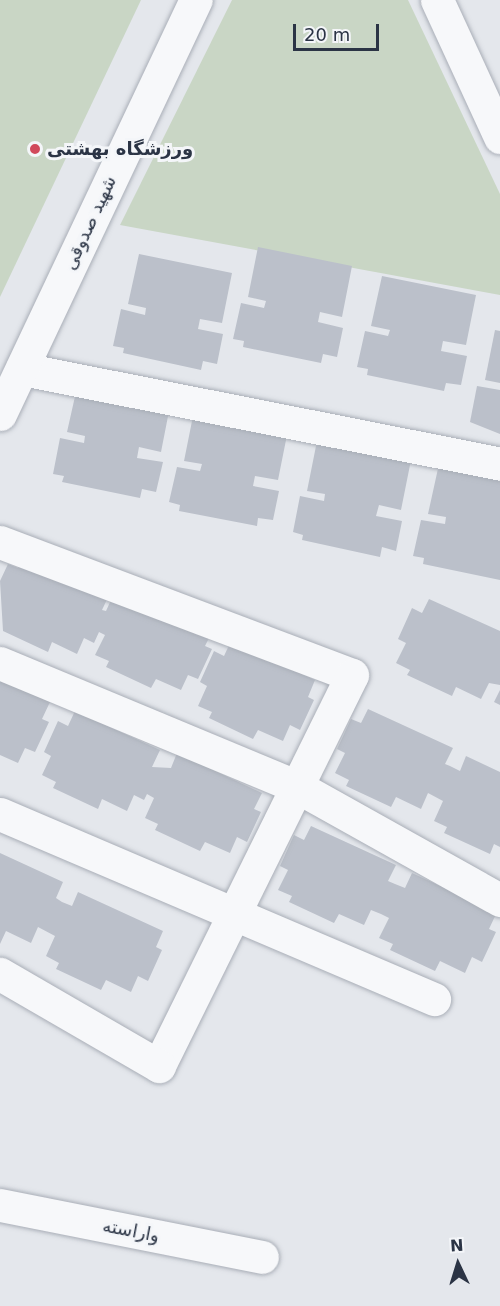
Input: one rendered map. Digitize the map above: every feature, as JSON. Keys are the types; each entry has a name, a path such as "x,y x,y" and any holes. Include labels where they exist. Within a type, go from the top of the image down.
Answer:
{"street":[{"name":"شهید صدوقی","path":"0,414 196,0"},
{"path":"437,0 500,137"},
{"path":"22,369 500,464"},
{"path":"0,542 352,675 159,1066 0,974"},
{"path":"0,663 296,786 500,900"},
{"path":"0,814 434,999"},
{"name":"واراسته","path":"0,1205 262,1257"}],"green space":[{"name":"ورزشگاه بهشتی","path":"0,0 141,0 0,297"},
{"path":"232,0 408,0 500,194 500,295 120,225"}],"building":[{"path":"258,247 352,266 342,317 320,312 318,322 343,328 337,357 323,354 321,363 243,347 244,341 233,339 241,303 264,308 266,301 248,297"},
{"path":"139,254 232,273 222,323 200,319 198,329 223,334 217,364 203,361 201,370 123,353 124,348 113,346 121,309 145,315 146,308 128,304"},
{"path":"382,276 476,295 466,345 443,341 441,351 467,356 461,385 446,383 444,391 367,375 368,369 357,367 365,331 388,336 390,330 371,326"},
{"path":"495,330 500,331 500,383 485,380"},
{"path":"78,383 171,401 161,452 139,447 137,458 163,462 156,492 142,489 140,498 62,482 64,476 53,474 60,438 84,443 85,436 67,432"},
{"path":"477,386 500,390 500,434 470,422"},
{"path":"194,411 288,430 278,480 255,476 253,486 279,491 273,520 258,518 257,526 179,511 180,505 169,502 177,467 200,471 202,464 184,461"},
{"path":"317,441 411,460 401,510 379,505 376,516 402,521 396,551 382,547 380,557 302,540 303,535 293,532 300,496 324,501 325,494 307,491"},
{"path":"439,464 500,477 500,580 423,564 424,558 413,556 421,520 445,524 446,517 428,514"},
{"path":"25,554 110,593 102,610 106,611 111,600 213,630 205,646 212,649 198,679 188,675 181,690 156,679 151,688 106,667 109,661 95,655 105,635 99,632 94,643 84,638 77,654 52,642 48,652 3,631 0,581 8,564 18,568"},
{"path":"429,599 500,631 500,685 489,683 481,699 456,687 452,696 407,675 410,670 396,663 406,643 398,639 412,608 422,613"},
{"path":"231,641 315,680 308,697 314,700 300,730 290,725 283,741 258,730 253,739 209,718 212,712 198,706 207,686 200,682 214,651 224,656"},
{"path":"0,680 50,702 42,719 49,722 35,752 25,748 18,763 0,755"},
{"path":"500,690 500,705 494,702"},
{"path":"368,709 453,748 445,764 460,771 466,756 500,772 500,847 494,844 490,854 444,833 447,827 434,821 443,801 428,793 421,809 396,797 391,807 346,786 349,780 335,773 345,753 337,749 351,719 361,723"},
{"path":"75,711 160,750 152,767 171,768 177,753 262,793 254,809 261,812 247,842 237,837 230,853 205,842 200,851 155,830 158,824 145,818 154,798 147,794 144,800 134,795 127,811 102,799 98,809 53,788 56,782 42,775 51,756 44,752 58,721 68,726"},
{"path":"311,826 396,865 388,881 405,888 412,873 497,912 489,929 496,932 482,962 472,957 465,973 440,961 435,971 390,950 393,944 379,938 389,918 381,914 371,910 364,925 339,914 334,923 289,902 292,896 278,890 288,870 280,866 294,835 304,840"},
{"path":"0,853 63,882 56,898 62,902 72,906 78,892 163,931 156,947 162,950 148,981 138,976 131,992 106,980 101,990 56,969 59,963 46,956 55,936 38,927 31,943 6,931 0,944"}],"place":[{"name":"ورزشگاه بهشتی","path":"35,149"}]}
